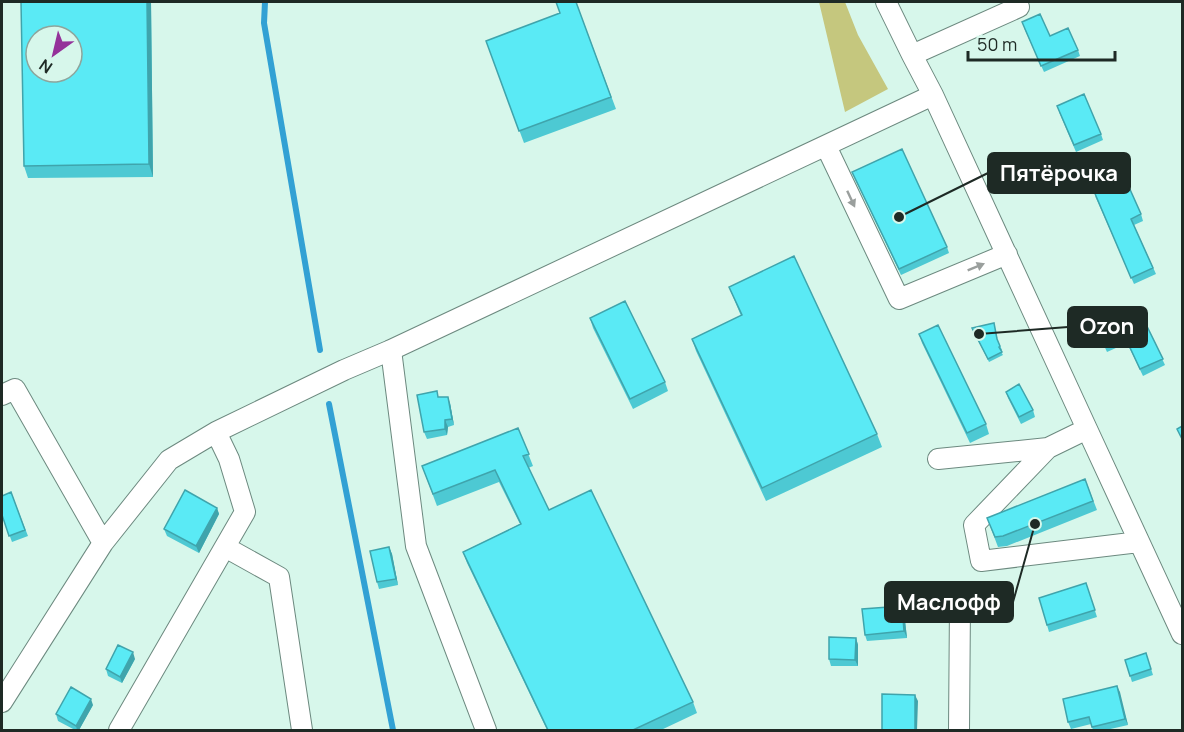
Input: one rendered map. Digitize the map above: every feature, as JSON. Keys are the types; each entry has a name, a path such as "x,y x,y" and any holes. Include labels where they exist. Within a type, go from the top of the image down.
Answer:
{"street":[{"path":"889,2 912,56 933,94 1139,542 1179,609 1182,634"},
{"path":"912,56 1019,7"},
{"path":"2,702 103,543 169,460 216,432 289,396 933,94"},
{"path":"826,146 898,299 1007,254"},
{"path":"391,350 416,546 486,730"},
{"path":"2,396 15,389 103,543"},
{"path":"1087,429 1048,448 974,525 981,561 1139,542"},
{"path":"119,730 245,512 229,459 216,432"},
{"path":"938,459 1048,448"},
{"path":"225,547 279,577 302,730"},
{"path":"960,603 960,730"}],"green space":[{"path":"819,2 845,2 858,35 888,89 845,112"}],"building":[{"path":"21,2 147,2 149,164 24,166"},
{"path":"556,2 576,2 611,97 519,131 486,41 560,13"},
{"path":"1040,14 1050,36 1068,28 1078,50 1041,66 1022,22"},
{"path":"1084,94 1101,134 1074,145 1057,106"},
{"path":"902,149 947,247 899,269 852,172"},
{"path":"1124,176 1141,214 1131,219 1153,268 1131,278 1093,189"},
{"path":"794,256 877,434 762,488 692,339 742,315 729,287"},
{"path":"625,301 665,382 630,399 590,318"},
{"path":"1139,310 1163,359 1140,369 1125,337 1105,346 1097,330"},
{"path":"994,323 1002,352 988,359 972,328"},
{"path":"938,325 986,424 967,433 919,334"},
{"path":"1019,384 1033,410 1019,417 1006,392"},
{"path":"437,391 438,397 448,397 452,419 445,420 445,429 424,432 417,395"},
{"path":"1182,426 1182,439 1177,429"},
{"path":"518,428 529,454 523,456 549,510 591,490 693,702 633,730 548,730 463,552 521,524 495,470 433,494 422,466"},
{"path":"1085,479 1093,501 1003,536 995,537 987,518"},
{"path":"185,490 217,508 196,546 164,529"},
{"path":"11,492 25,530 9,536 2,515 2,496"},
{"path":"389,547 396,579 377,582 370,551"},
{"path":"1086,583 1095,610 1047,625 1039,598"},
{"path":"902,606 904,631 865,635 862,609"},
{"path":"829,637 856,638 855,660 829,659"},
{"path":"118,645 133,652 120,677 106,669"},
{"path":"1146,653 1151,669 1130,676 1125,660"},
{"path":"1117,686 1125,719 1092,727 1089,717 1068,722 1063,699"},
{"path":"71,687 91,699 76,726 56,714"},
{"path":"882,694 915,695 915,730 882,730"}],"waterway":[{"path":"265,2 264,23 320,350"},
{"path":"329,404 393,730"}],"place":[{"name":"Пятёрочка","path":"899,217"},
{"name":"Ozon","path":"979,334"},
{"name":"Маслофф","path":"1035,524"}]}
